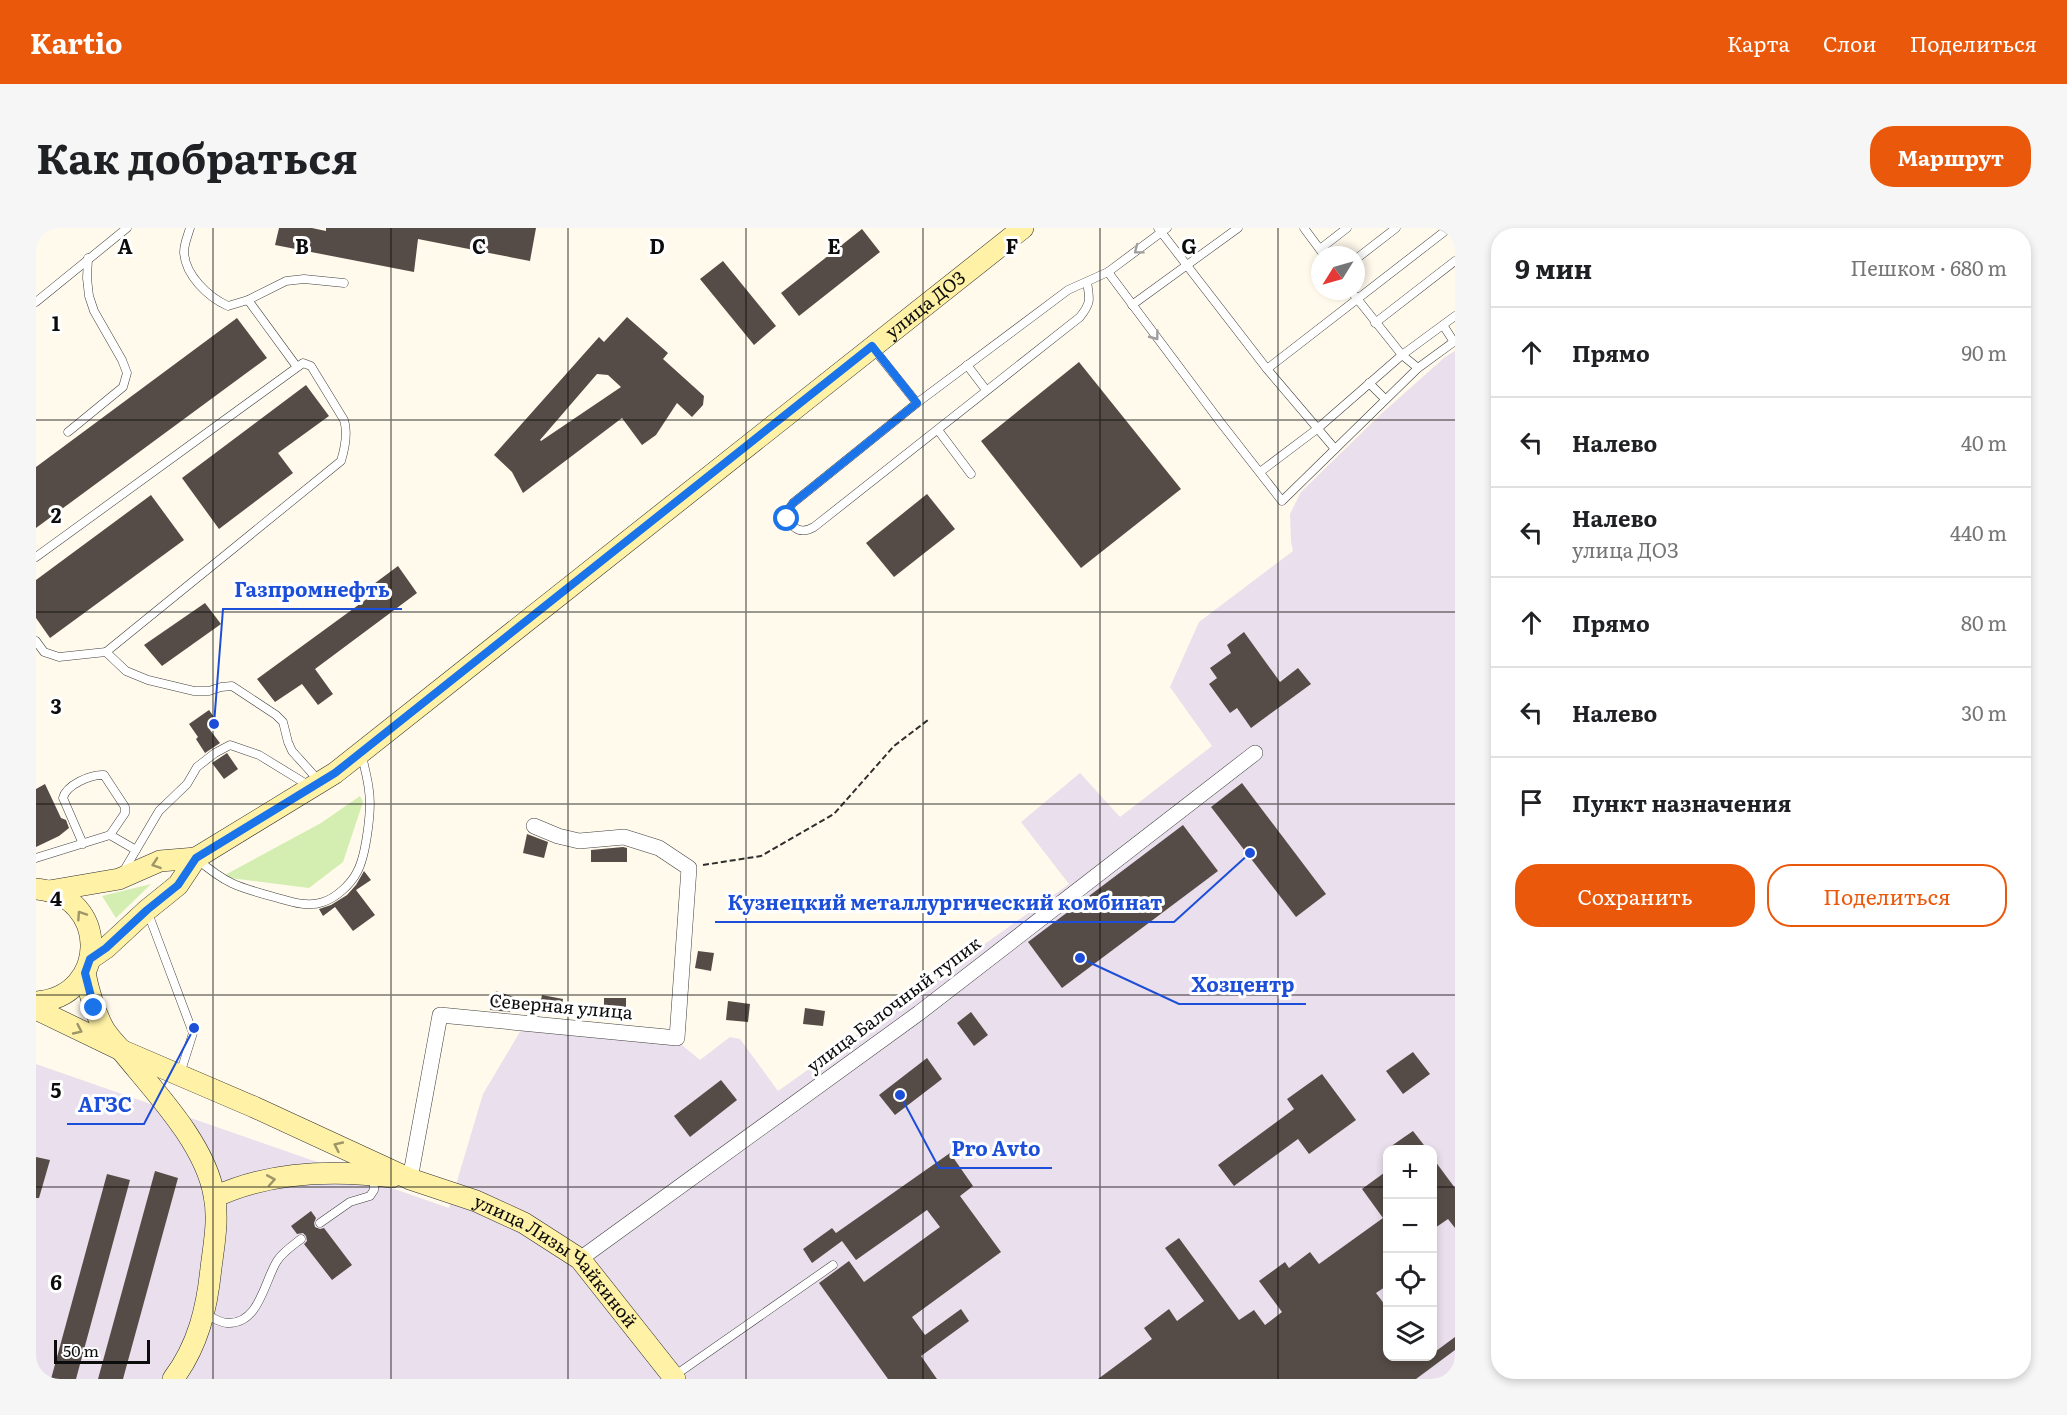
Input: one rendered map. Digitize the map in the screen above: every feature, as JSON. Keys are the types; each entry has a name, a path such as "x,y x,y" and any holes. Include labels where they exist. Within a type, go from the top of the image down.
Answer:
{"main road":[{"name":"улица ДОЗ","path":"196,858 316,785 361,752 1023,228"},
{"path":"42,890 119,879 160,861 196,858"},
{"path":"36,1002 52,1000 68,992 88,966 106,948 178,885 196,858"},
{"path":"42,890 67,899 82,913 92,942 88,966 91,999 98,1017 110,1037 198,1151 206,1165 215,1197 215,1234 210,1284 204,1313 192,1348 174,1379"},
{"path":"36,1009 121,1050 410,1179"},
{"path":"215,1197 241,1186 282,1178 334,1174 410,1179"},
{"name":"улица Лизы Чайкиной","path":"410,1179 477,1201 547,1236 580,1259 674,1378"}],"street":[{"name":"улица Балочный тупик","path":"580,1259 919,1012 1255,753"},
{"path":"534,826 558,836 579,841 624,837 659,848 689,868"},
{"name":"Северная улица","path":"410,1179 440,1015 677,1038 689,868"}],"lane":[{"path":"36,302 127,228"},
{"path":"190,228 184,250 187,266 207,294 228,306 248,300 286,281 304,279 344,283"},
{"path":"1132,305 1238,228"},
{"path":"1304,228 1318,246"},
{"path":"1328,246 1347,228"},
{"path":"1365,252 1396,228"},
{"path":"1365,293 1449,228"},
{"path":"1087,282 1090,299 1080,317 814,527 801,531 794,528 787,519 788,510 793,503 917,403 1068,290 1108,272 1162,229 1186,265 1267,369 1335,449"},
{"path":"68,432 123,387 127,373 88,296 88,258"},
{"path":"1375,323 1455,261"},
{"path":"1108,272 1282,501 1418,368 1454,341 1443,324"},
{"path":"248,300 297,367"},
{"path":"1267,369 1356,300"},
{"path":"1358,300 1402,355 1418,368"},
{"path":"1260,472 1317,429 1402,355 1455,316"},
{"path":"872,346 917,403"},
{"path":"36,556 210,428 303,363 311,366 344,420 346,428 341,461 106,652 59,657 44,652 36,641"},
{"path":"967,365 986,390"},
{"path":"1369,383 1385,399"},
{"path":"938,430 971,474"},
{"path":"106,652 126,671 148,680 194,690 209,691 232,686 283,722 292,751 316,785"},
{"path":"119,879 159,811 187,784 197,767 230,745 259,755 316,785"},
{"path":"196,858 217,876 239,887 292,902 307,904 324,902 343,889 357,874 362,862 370,808 361,752"},
{"path":"36,858 83,844 110,835 124,818 125,807 104,775 97,775 64,792 63,798 83,844"},
{"path":"110,835 136,850"},
{"path":"147,910 193,1033 180,1075"},
{"path":"320,1223 350,1202 370,1196 374,1190 375,1175"},
{"path":"204,1313 224,1323 241,1320 253,1312 276,1262 283,1252 301,1239"},
{"path":"674,1378 833,1265"}],"path":[{"path":"689,868 761,856 834,814 894,746 928,720"}],"shaded area":[{"path":"1455,351 1455,1379 36,1379 36,1064 449,1208 483,1094 521,1030 677,1041 700,1060 730,1037 740,1039 778,1091 1069,884 1021,822 1080,773 1120,817 1212,746 1170,687 1199,622 1293,551 1290,514 1301,492 1380,415 1445,357"}],"green space":[{"path":"360,796 363,802 343,862 309,888 230,878 225,875 321,823"},
{"path":"151,884 116,918 102,896"}],"building":[{"path":"279,228 312,228 326,231 326,228 536,228 530,261 418,239 414,272 275,245"},
{"path":"862,229 880,252 799,316 781,293"},
{"path":"723,261 776,326 754,345 700,279"},
{"path":"627,317 668,353 663,359 704,396 703,405 692,417 677,403 656,435 642,445 622,418 523,493 512,472 494,455 599,337 604,342","holes":["597,374 608,375 621,387 540,440"]},
{"path":"237,318 267,358 36,528 36,467"},
{"path":"1079,362 1181,489 1081,568 981,441"},
{"path":"306,385 329,416 278,453 293,473 219,529 182,478"},
{"path":"927,494 955,529 894,577 866,543"},
{"path":"151,495 184,540 50,638 36,618 36,580"},
{"path":"398,566 417,593 315,669 333,694 318,705 302,684 275,702 257,679 368,598 363,592"},
{"path":"205,603 221,624 162,666 144,645"},
{"path":"1244,632 1280,682 1298,668 1311,684 1251,728 1237,708 1230,713 1209,684 1217,678 1210,668 1231,653 1227,645"},
{"path":"209,710 219,724 210,730 220,743 205,753 189,724"},
{"path":"227,753 238,769 224,779 212,763"},
{"path":"1242,783 1326,894 1296,917 1211,807"},
{"path":"45,784 61,818 66,820 69,828 59,836 36,847 36,789"},
{"path":"1183,825 1218,871 1062,988 1028,942"},
{"path":"527,834 548,842 544,858 523,853"},
{"path":"627,848 627,862 591,862 591,850"},
{"path":"364,871 371,880 356,890 375,915 353,931 335,907 323,916 319,909 347,895"},
{"path":"698,951 714,953 711,971 695,968"},
{"path":"496,991 514,997 510,1012 490,1010"},
{"path":"542,995 563,999 560,1014 539,1010"},
{"path":"604,998 626,998 626,1020 604,1020"},
{"path":"728,1001 750,1004 748,1022 726,1020"},
{"path":"805,1008 825,1011 823,1026 803,1024"},
{"path":"971,1012 988,1035 974,1046 957,1023"},
{"path":"1413,1052 1430,1074 1403,1094 1386,1071"},
{"path":"927,1058 942,1079 895,1115 879,1095"},
{"path":"1322,1074 1356,1120 1309,1154 1298,1139 1234,1186 1218,1165 1294,1109 1287,1099"},
{"path":"721,1080 737,1100 690,1137 674,1116"},
{"path":"1413,1131 1424,1145 1393,1145"},
{"path":"950,1153 973,1186 960,1196 1001,1252 912,1317 925,1335 961,1309 969,1321 921,1356 937,1379 888,1379 819,1283 849,1261 864,1282 940,1227 927,1210 856,1260 842,1241 812,1263 803,1249 832,1228 836,1233"},
{"path":"36,1157 50,1160 39,1198 36,1198"},
{"path":"1437,1164 1455,1188 1455,1228 1448,1219 1437,1227"},
{"path":"155,1171 178,1178 123,1379 98,1379"},
{"path":"107,1174 130,1180 76,1379 51,1379"},
{"path":"1383,1174 1383,1218 1362,1189"},
{"path":"311,1211 316,1218 315,1227 324,1228 352,1265 332,1280 304,1244 307,1241 306,1236 303,1233 297,1234 291,1226"},
{"path":"1383,1218 1383,1288 1376,1293 1383,1302 1383,1361 1437,1361 1437,1350 1455,1337 1455,1350 1416,1379 1098,1379 1152,1339 1144,1328 1169,1309 1177,1321 1204,1301 1165,1248 1179,1238 1239,1320 1254,1310 1265,1325 1282,1312 1259,1281 1285,1262 1289,1268 1310,1252 1319,1264"}],"place":[{"name":"Газпромнефть","path":"214,724"},
{"name":"Кузнецкий металлургический комбинат","path":"1250,853"},
{"name":"Хозцентр","path":"1080,958"},
{"name":"АГЗС","path":"194,1028"},
{"name":"Pro Аvto","path":"900,1095"}],"route":[{"path":"94,1008 85,973 90,959 106,948 178,885 196,858 335,773 872,346 917,403 793,503 788,510 787,519"}]}
